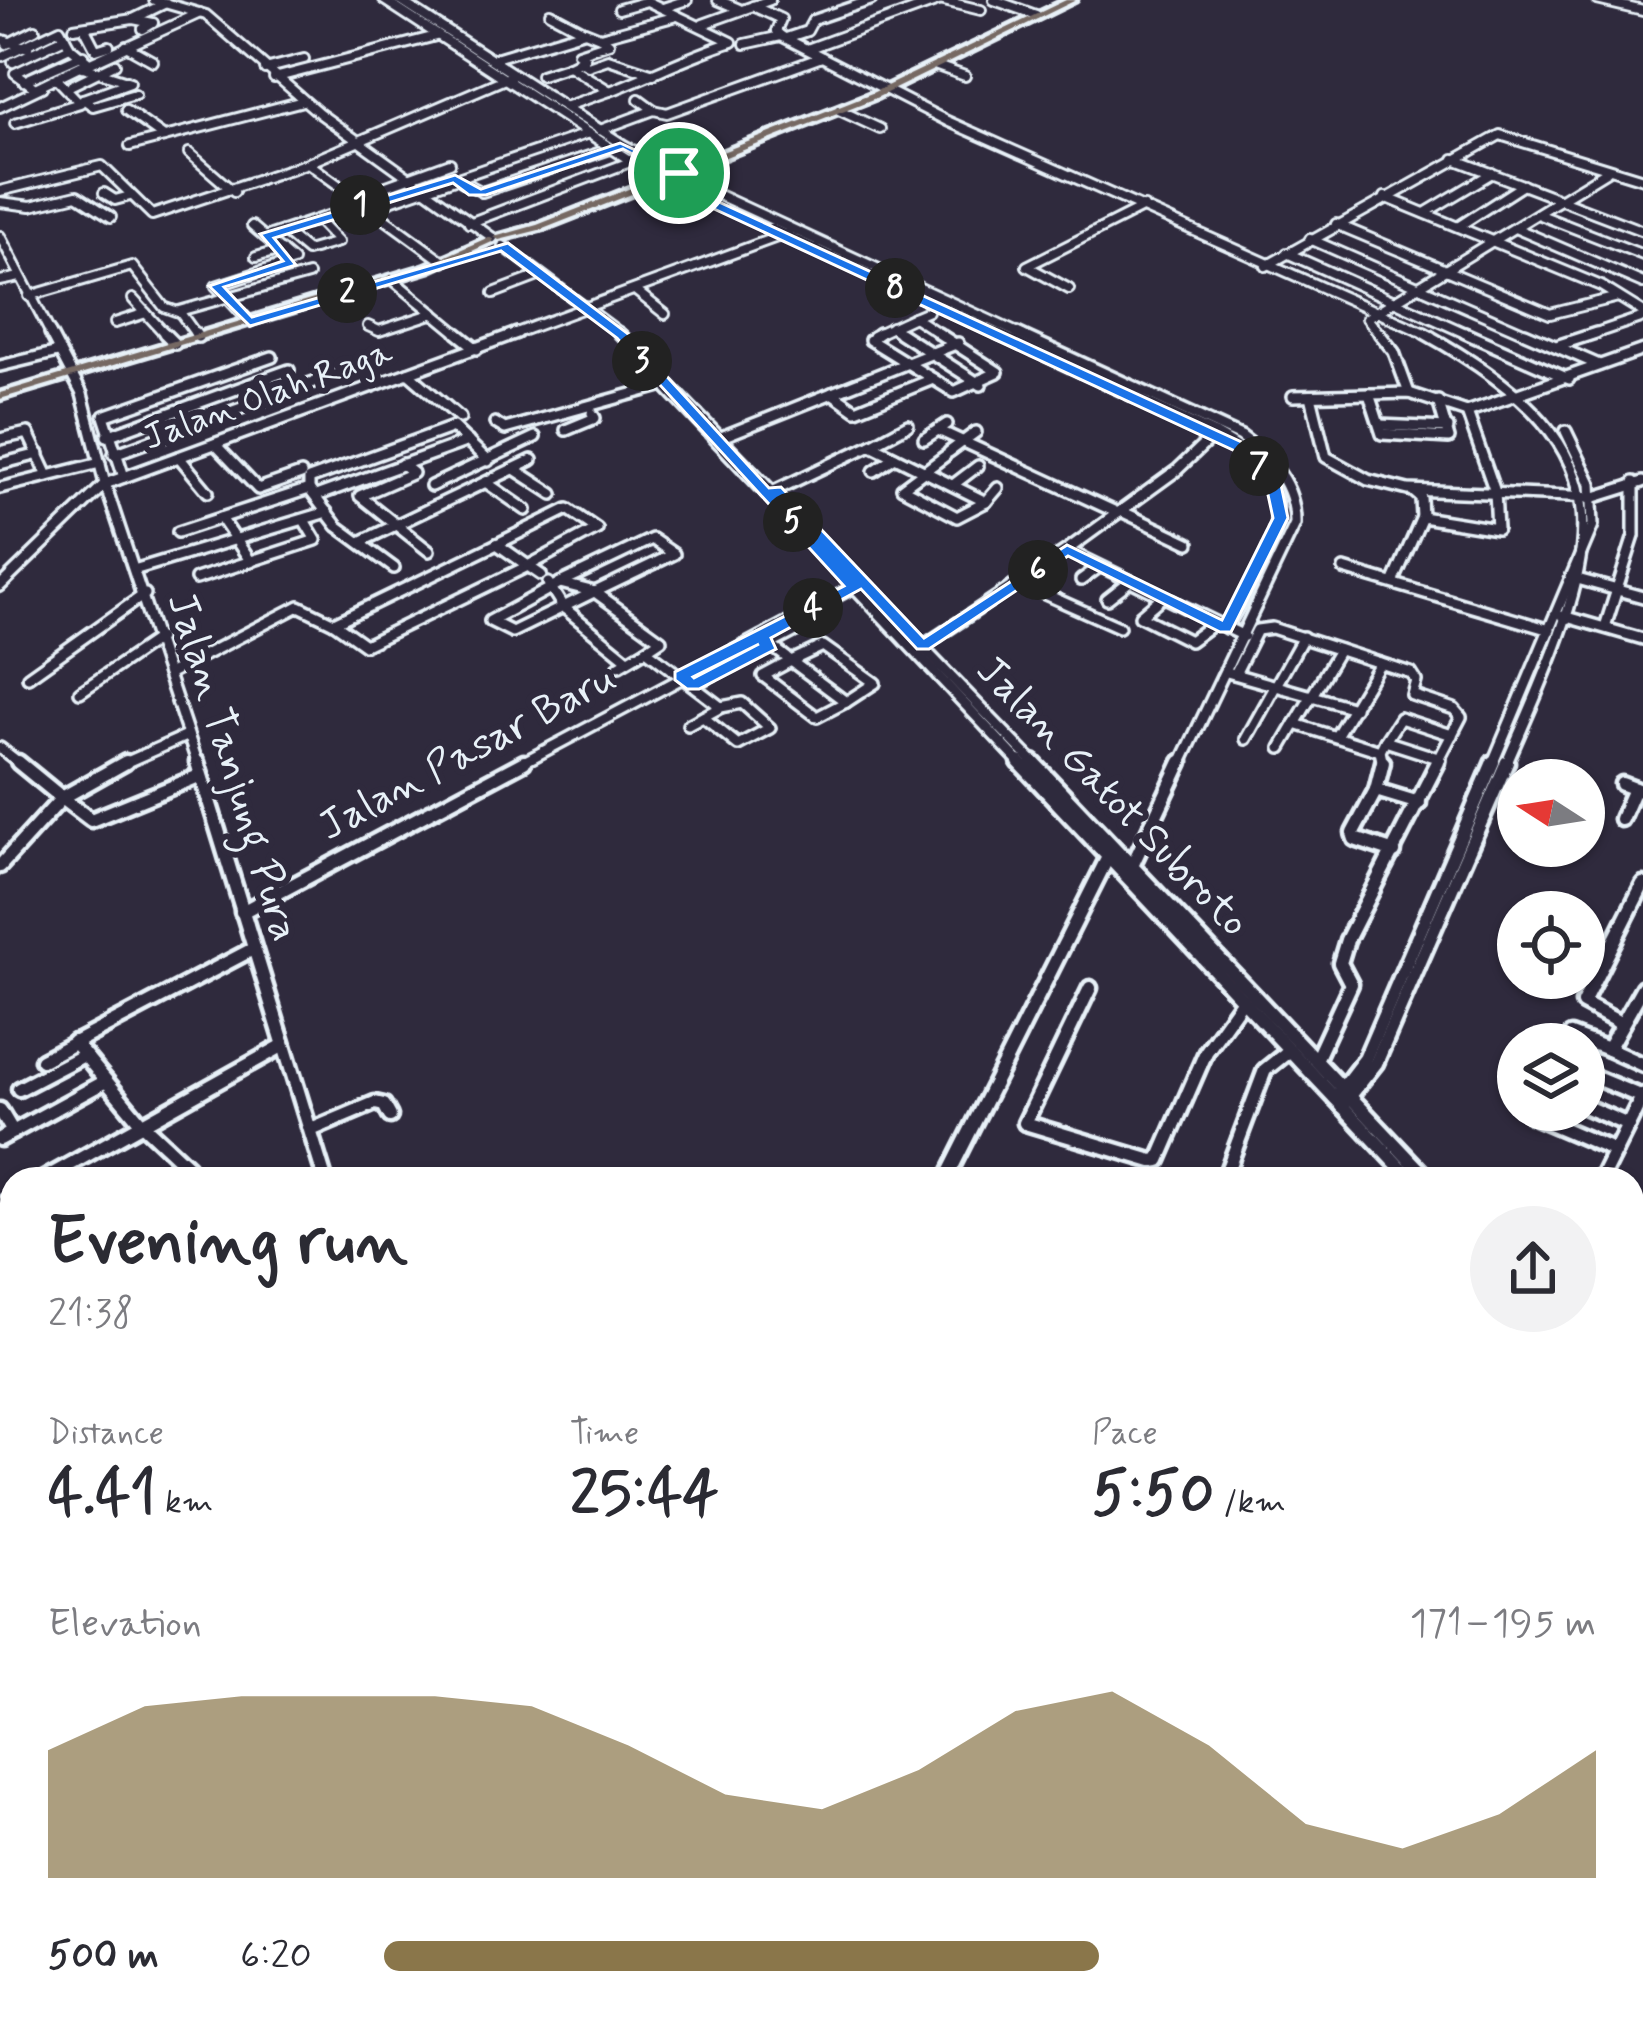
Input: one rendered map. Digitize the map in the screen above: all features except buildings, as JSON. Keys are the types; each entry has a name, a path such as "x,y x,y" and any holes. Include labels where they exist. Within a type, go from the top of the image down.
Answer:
{"main road":[{"path":"672,175 881,91 1069,0"},
{"path":"0,396 444,262 839,110 1038,15"}],"street":[{"path":"154,0 201,13"},
{"path":"384,0 436,36 600,130 630,162 672,175 788,232"},
{"path":"399,0 492,59 508,77 586,134 1243,448 1272,480 1281,508 1277,529 1227,629"},
{"path":"564,107 654,74 668,62 732,43 703,24 648,0 619,9"},
{"path":"663,8 687,0"},
{"path":"718,0 739,10"},
{"path":"703,24 770,0"},
{"path":"745,44 807,31 813,20 872,0"},
{"path":"915,0 928,5"},
{"path":"806,50 940,0 981,10"},
{"path":"994,0 1038,15"},
{"path":"1597,0 1643,11"},
{"path":"115,47 96,50 79,27 129,20 166,4"},
{"path":"753,6 781,20 776,31 783,37 881,91 1474,360 1529,392 1570,436 1597,494 1593,528 1562,615 1376,1063 1343,1098"},
{"path":"136,8 176,17"},
{"path":"3,42 24,46 60,29 73,51 88,62 35,88 15,74 53,55 73,51 127,46 201,13"},
{"name":"Jalan Gatot Subroto","path":"201,13 303,101 622,336 724,436 854,587 1316,1060 1401,1167"},
{"path":"541,75 585,58 578,53 609,43 550,13"},
{"path":"600,37 677,16"},
{"path":"0,107 83,67 153,23 129,20"},
{"path":"129,20 134,34"},
{"path":"105,23 115,47"},
{"path":"3,42 35,30"},
{"path":"492,59 585,31"},
{"path":"274,78 436,36"},
{"path":"13,62 65,38"},
{"path":"562,38 587,50"},
{"path":"3,42 53,55"},
{"path":"127,46 152,61"},
{"path":"639,99 667,113 822,57"},
{"path":"265,69 304,59"},
{"path":"574,63 589,65 609,59 654,74"},
{"path":"574,63 610,91"},
{"path":"73,85 115,64"},
{"path":"937,66 964,76"},
{"path":"83,67 118,74 130,82 83,99 97,110 135,94"},
{"path":"779,72 800,82"},
{"path":"0,191 102,166 152,215 234,192 508,77"},
{"path":"15,123 80,104 57,79"},
{"path":"125,85 147,103"},
{"path":"105,93 164,137"},
{"path":"432,93 447,105"},
{"path":"130,146 303,101"},
{"path":"600,130 654,110"},
{"path":"839,110 880,129"},
{"path":"363,203 423,190 586,134"},
{"path":"1268,266 1504,135 1606,172 1643,180"},
{"path":"670,136 649,146 672,175"},
{"path":"455,178 473,193 482,192 616,147"},
{"path":"189,153 234,192"},
{"path":"1456,160 1643,231"},
{"path":"469,223 630,162"},
{"path":"308,163 444,262"},
{"path":"265,237 363,203 450,163"},
{"path":"1408,393 1394,352 1367,321 1606,172"},
{"path":"1425,213 1492,173"},
{"path":"1459,226 1523,185"},
{"path":"104,193 115,200 130,196"},
{"path":"0,202 31,206 76,195 111,217"},
{"path":"1388,198 1618,297 1643,314"},
{"path":"1069,289 1026,267 1141,208"},
{"path":"1538,214 1643,255"},
{"path":"283,231 307,251 338,242 317,220"},
{"path":"1338,225 1550,314 1618,297"},
{"path":"250,322 216,286 292,262 252,226"},
{"path":"1515,228 1643,283"},
{"name":"Jalan Olah Raga","path":"0,586 105,484 788,232"},
{"name":"Jalan Tanjung Pura","path":"0,236 72,375 159,638 185,736 322,1167"},
{"path":"1312,240 1599,365"},
{"path":"256,257 280,250"},
{"path":"1289,254 1568,378 1643,352"},
{"path":"29,296 132,266 164,307 178,313 198,337"},
{"path":"0,279 19,275"},
{"path":"178,313 308,275"},
{"path":"494,292 541,275"},
{"path":"392,279 477,349"},
{"path":"636,291 665,314"},
{"path":"133,299 175,344"},
{"path":"914,317 999,369 981,386 957,393 870,340 891,327 914,317 928,311"},
{"path":"115,323 146,313"},
{"path":"368,326 379,332 434,313"},
{"path":"1557,346 1643,314"},
{"path":"977,323 1231,431 1268,458 1297,511 1230,673"},
{"path":"891,327 981,386"},
{"path":"1533,334 1574,341"},
{"name":"Jalan Gatot Subroto","path":"622,336 666,387 923,646 1111,855"},
{"path":"724,436 958,343"},
{"path":"0,366 58,352"},
{"path":"1293,396 1408,393 1467,412 1643,352"},
{"path":"124,477 104,416 272,357"},
{"path":"242,367 293,416"},
{"path":"114,454 358,367"},
{"path":"107,436 289,370"},
{"path":"408,374 460,418"},
{"path":"832,393 856,410 933,379"},
{"path":"566,430 593,414 666,387"},
{"path":"169,392 199,422"},
{"path":"1369,394 1383,437 1393,439 1449,437 1438,401"},
{"path":"1311,396 1326,457 1368,480 1413,491 1597,494 1639,481 1643,522 1604,627"},
{"path":"495,422 505,429 577,407 593,414"},
{"path":"1422,517 1492,532 1497,529 1495,492 1467,412"},
{"path":"1542,659 1550,630 1586,581 1603,535 1586,444 1566,420"},
{"path":"771,492 908,424"},
{"path":"394,568 326,511 310,479 453,427 488,461"},
{"path":"924,439 942,427 988,452 1019,459 1189,543"},
{"path":"0,439 27,432 48,476"},
{"path":"976,432 902,488 958,517 986,502 998,488"},
{"path":"923,646 1067,550 1215,434"},
{"path":"431,486 536,437"},
{"path":"178,532 468,441"},
{"path":"953,485 999,443"},
{"path":"215,444 258,489 301,474"},
{"path":"871,445 986,502"},
{"path":"0,464 39,454"},
{"path":"178,457 208,493"},
{"path":"874,471 895,457"},
{"path":"360,542 532,460"},
{"path":"0,488 100,463"},
{"path":"402,464 452,502"},
{"path":"470,470 526,510"},
{"path":"516,470 553,494"},
{"path":"413,473 360,496 382,507 429,551"},
{"path":"1393,583 1422,517 1421,498 1413,491"},
{"path":"168,674 299,606 365,645 597,529 568,509 334,623"},
{"path":"136,567 326,511"},
{"path":"236,540 326,511"},
{"path":"221,518 251,562"},
{"path":"196,579 317,539 304,520"},
{"path":"652,539 676,552 509,633 490,620 555,586 652,539"},
{"path":"497,544 541,575"},
{"path":"1067,550 1243,636"},
{"path":"1081,580 1099,567"},
{"path":"1344,569 1550,630"},
{"path":"1573,578 1643,597"},
{"path":"1107,599 1130,581"},
{"path":"1020,583 1118,627"},
{"path":"555,586 595,592 661,640 624,663 563,607 555,586"},
{"name":"Jalan Pasar Baru","path":"242,912 765,641 854,587"},
{"path":"28,677 145,594"},
{"path":"1162,597 1140,616 1190,641 1213,623"},
{"path":"1562,615 1643,639"},
{"path":"765,641 812,623"},
{"path":"1129,869 1230,673 1258,629 1303,638 1416,676 1412,695 1383,746 1384,768 1353,835 1394,852"},
{"path":"80,692 159,638"},
{"path":"1246,739 1303,638"},
{"path":"765,641 846,702"},
{"path":"823,646 875,683 817,717 762,679 791,661 823,646"},
{"path":"646,650 721,707"},
{"path":"1281,748 1339,650"},
{"path":"1336,736 1380,663"},
{"path":"1230,673 1354,708"},
{"path":"1316,1060 1351,984 1340,964 1347,940 1441,760 1459,712 1412,695"},
{"path":"688,725 721,707 742,703 770,728 738,745 704,717"},
{"path":"1400,718 1452,735"},
{"path":"1295,724 1441,760"},
{"path":"0,866 62,798 159,744 185,736"},
{"path":"0,748 91,820 199,776"},
{"path":"1633,788 1623,815 1643,818"},
{"path":"1376,790 1419,803"},
{"path":"952,1167 1111,855"},
{"name":"Jalan Gatot Subroto","path":"1129,869 1290,1050 1415,1167"},
{"path":"1622,1024 1583,1004 1643,884"},
{"path":"42,1060 253,949"},
{"path":"1608,1049 1643,987"},
{"path":"1090,988 1025,1124 1152,1161 1159,1160 1172,1134 1224,1016 1243,1000"},
{"path":"74,1042 141,1123 188,1167"},
{"path":"65,1167 282,1046"},
{"path":"1605,1048 1643,1065"},
{"path":"1229,1167 1265,1070 1290,1050"},
{"path":"19,1089 85,1055"},
{"path":"0,1110 6,1136 106,1081"},
{"path":"1605,1081 1642,1096 1607,1167"},
{"path":"311,1130 375,1102 384,1105 390,1116"},
{"path":"1605,1115 1628,1125"},
{"path":"1568,1131 1615,1151"}],"route":[{"path":"679,173 624,145 482,192 473,193 455,178 265,237 292,262 216,286 250,322 470,252 503,246 622,336 630,349 854,587 681,676 693,685 770,645 760,637 854,587 767,494 776,490 923,646 1067,550 1226,628 1277,529 1281,508 1272,480 1243,448 660,179 679,173"}]}
